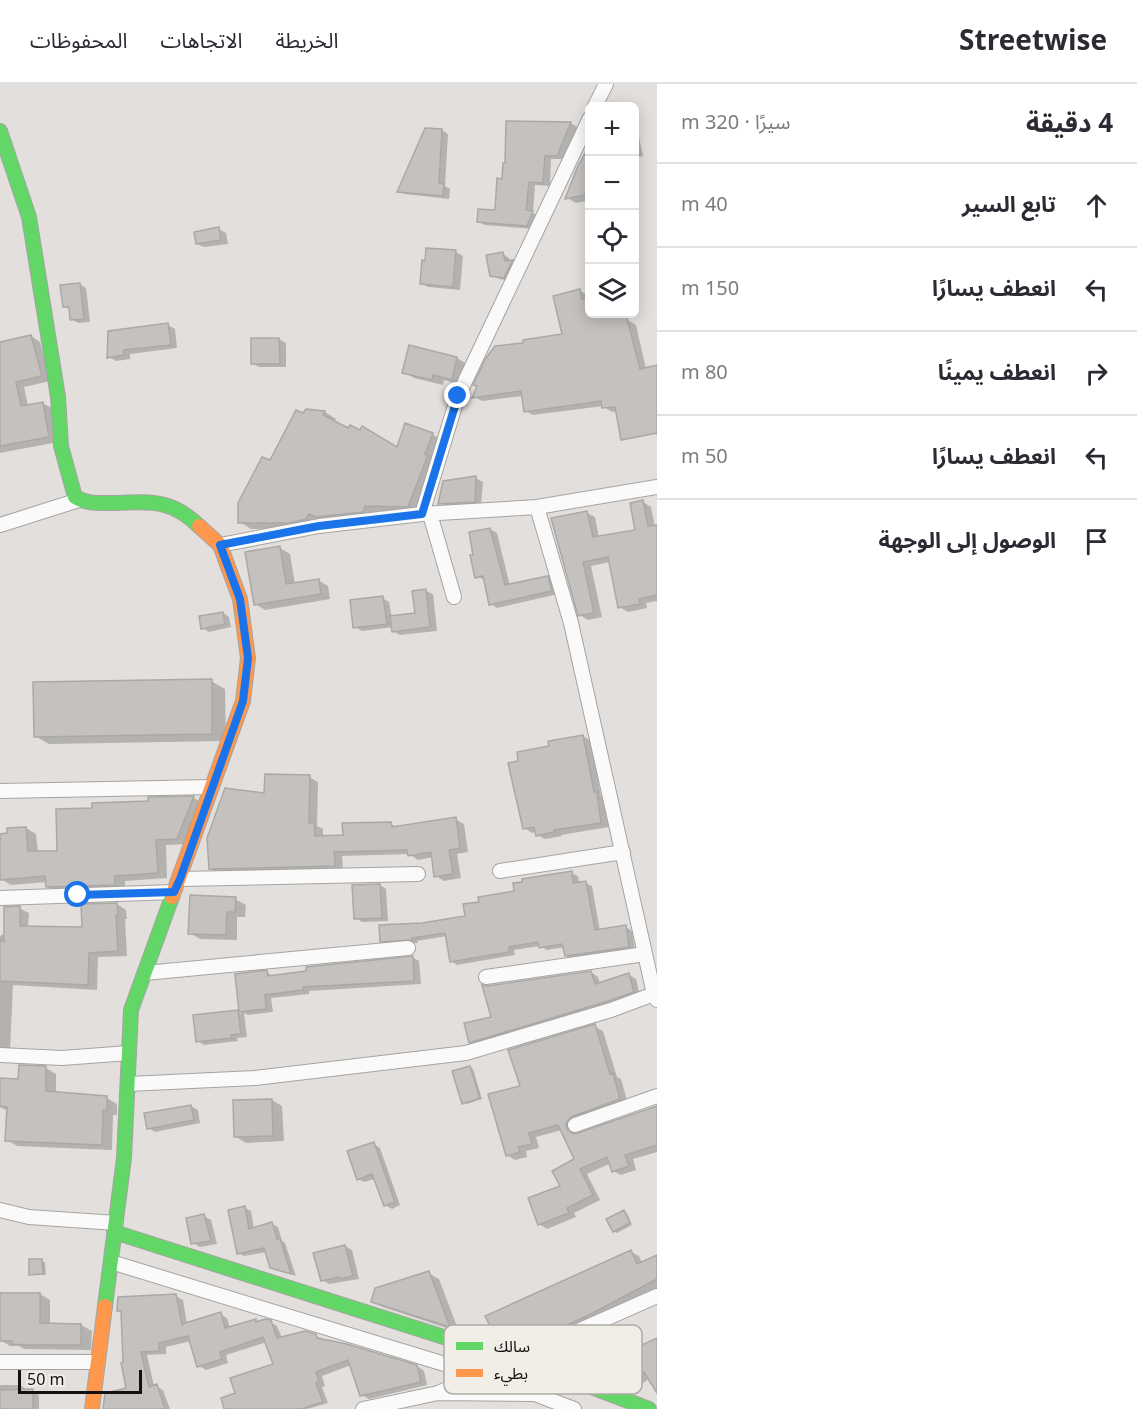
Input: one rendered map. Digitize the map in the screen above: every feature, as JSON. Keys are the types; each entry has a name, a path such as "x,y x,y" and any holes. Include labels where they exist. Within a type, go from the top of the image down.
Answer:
{"street":[{"path":"597,102 606,84"},
{"path":"454,597 426,514 458,396 585,129"},
{"path":"0,131 29,217 58,398 61,446 72,490 79,500 86,504 141,502 171,505 188,515 220,545 240,599 248,658 243,701 131,1011 124,1158 92,1409"},
{"path":"220,545 319,526 426,514 537,507 657,487"},
{"path":"0,525 79,500"},
{"path":"128,1084 255,1078 466,1053 655,997 571,623 537,507"},
{"path":"0,791 212,787"},
{"path":"500,871 623,852"},
{"path":"180,879 418,874"},
{"path":"0,898 174,892"},
{"path":"145,973 408,948"},
{"path":"486,977 645,954"},
{"path":"0,1055 62,1058 129,1053"},
{"path":"575,1125 657,1096"},
{"path":"0,1210 29,1217 115,1227 444,1337"},
{"path":"111,1262 444,1364"},
{"path":"592,1325 657,1296"},
{"path":"0,1362 98,1362"},
{"path":"363,1409 444,1390"},
{"path":"438,1393 444,1393"},
{"path":"535,1394 574,1409"},
{"path":"610,1394 649,1409"}],"building":[{"path":"506,121 571,122 557,156 545,156 543,183 529,182 526,210 533,211 527,226 477,222 478,209 495,210 497,178 502,179 503,163 505,163"},
{"path":"425,128 442,129 439,183 444,184 443,196 397,192"},
{"path":"585,153 585,195 565,199"},
{"path":"219,227 221,240 196,244 194,232"},
{"path":"426,248 456,250 453,287 420,284 422,260 425,261"},
{"path":"503,252 505,261 513,260 504,278 490,276 486,255"},
{"path":"80,283 84,319 70,320 69,307 63,307 60,285"},
{"path":"580,289 582,299 585,298 585,318 627,318 640,369 657,365 657,433 621,440 615,407 602,408 601,401 524,412 521,391 472,398 477,386 473,385 486,358 495,346 523,343 523,340 562,334 553,296"},
{"path":"168,323 171,345 124,350 124,355 107,358 108,331"},
{"path":"31,335 42,376 16,382 21,406 43,402 49,437 0,446 0,342"},
{"path":"251,338 279,338 280,364 251,364"},
{"path":"409,345 457,357 452,380 433,375 432,380 402,373"},
{"path":"306,409 325,411 323,415 348,428 350,425 360,430 362,426 397,447 405,423 433,433 425,454 428,455 408,507 365,506 363,512 316,517 309,514 306,519 289,523 238,523 238,503 262,457 270,460 296,410 303,413"},
{"path":"476,476 475,502 438,504 443,481"},
{"path":"643,500 648,526 657,525 657,595 639,599 640,604 618,608 608,557 583,562 594,613 578,616 551,518 587,511 593,537 635,530 630,503"},
{"path":"490,528 505,585 548,576 552,591 489,605 483,576 475,578 470,555 473,555 469,532"},
{"path":"280,546 286,584 319,579 321,594 254,605 245,552"},
{"path":"426,589 430,627 392,632 390,616 415,613 412,591"},
{"path":"383,596 387,624 353,628 350,600"},
{"path":"223,612 225,624 201,629 199,616"},
{"path":"212,679 212,734 34,737 33,682"},
{"path":"583,735 594,792 597,792 601,823 554,830 554,832 536,836 534,827 523,829 508,763 518,761 517,752 549,746 548,741"},
{"path":"265,774 310,775 309,823 314,822 315,836 343,835 342,823 391,822 392,827 456,817 460,848 449,850 453,874 434,877 431,852 408,856 407,850 334,852 335,866 209,869 207,838 225,788 264,793"},
{"path":"194,796 177,839 156,840 158,873 115,876 115,885 46,887 45,876 0,880 0,834 7,833 7,828 26,827 28,851 57,851 56,809 92,808 92,803 148,801 148,797"},
{"path":"572,871 573,883 586,881 595,930 626,925 629,947 565,956 562,944 539,948 538,942 509,947 509,952 450,962 445,933 412,938 412,940 380,942 379,925 422,923 465,916 463,904 479,902 478,897 514,891 513,883 522,882 522,879"},
{"path":"380,884 382,918 354,919 352,885"},
{"path":"190,895 236,897 235,912 227,912 226,935 188,934"},
{"path":"117,903 118,951 89,953 88,985 0,981 0,939 4,942 4,907 20,906 20,926 82,927 81,904"},
{"path":"413,956 414,981 303,987 303,990 265,995 266,1009 239,1012 235,974 267,970 268,976 306,971 306,967"},
{"path":"591,971 595,984 629,973 634,992 469,1043 464,1023 491,1017 482,985"},
{"path":"238,1010 241,1034 231,1035 232,1038 196,1042 193,1015"},
{"path":"595,1024 620,1099 571,1117 566,1123 567,1129 573,1134 578,1133 657,1106 657,1145 625,1155 629,1166 612,1172 607,1157 580,1169 593,1195 567,1208 569,1213 538,1225 528,1198 560,1186 552,1171 574,1159 558,1125 529,1133 532,1144 518,1147 520,1152 506,1156 488,1094 520,1086 508,1050"},
{"path":"19,1065 46,1066 46,1091 107,1096 107,1110 103,1110 102,1145 5,1141 7,1107 0,1106 0,1078 18,1079"},
{"path":"470,1066 480,1098 462,1104 452,1071"},
{"path":"272,1099 273,1136 234,1137 233,1100"},
{"path":"191,1105 194,1120 147,1129 144,1113"},
{"path":"374,1142 395,1202 384,1206 372,1174 357,1180 347,1151"},
{"path":"245,1206 249,1229 272,1222 277,1239 280,1238 291,1274 270,1268 264,1248 237,1254 228,1210"},
{"path":"624,1210 630,1223 613,1232 606,1219"},
{"path":"204,1214 211,1241 191,1244 186,1218"},
{"path":"345,1245 353,1276 321,1281 313,1253"},
{"path":"631,1250 637,1264 657,1255 657,1279 567,1325 490,1325 485,1316"},
{"path":"29,1259 42,1259 43,1274 29,1275"},
{"path":"429,1271 449,1325 371,1302 375,1288"},
{"path":"0,1293 40,1293 40,1323 81,1324 81,1345 27,1345 0,1341"},
{"path":"176,1294 182,1324 221,1312 225,1328 256,1319 256,1322 271,1320 277,1338 305,1331 316,1334 317,1338 347,1344 417,1365 421,1382 360,1396 348,1360 316,1372 319,1382 316,1383 323,1402 301,1409 224,1409 221,1398 235,1393 230,1378 273,1364 263,1337 220,1352 222,1359 197,1367 188,1336 159,1343 159,1351 141,1352 149,1387 157,1384 165,1409 103,1409 105,1393 126,1388 121,1363 123,1362 121,1311 117,1311 118,1297"},
{"path":"657,1338 657,1393 644,1372 642,1373 642,1345"},
{"path":"33,1389 33,1409 0,1409 0,1390"}],"traffic: fast":[{"path":"0,131 29,217 58,397 61,446 75,497 92,503 148,502 169,506 199,526"},
{"path":"105,1306 124,1158 131,1010 172,897"},
{"path":"114,1232 444,1337"},
{"path":"610,1394 649,1409"}],"traffic: slow":[{"path":"172,897 243,701 248,658 240,599 220,545 199,526"},
{"path":"92,1409 105,1306"}],"route":[{"path":"78,895 174,892 180,879 243,701 248,658 240,599 220,545 319,526 422,514 458,396"}]}
